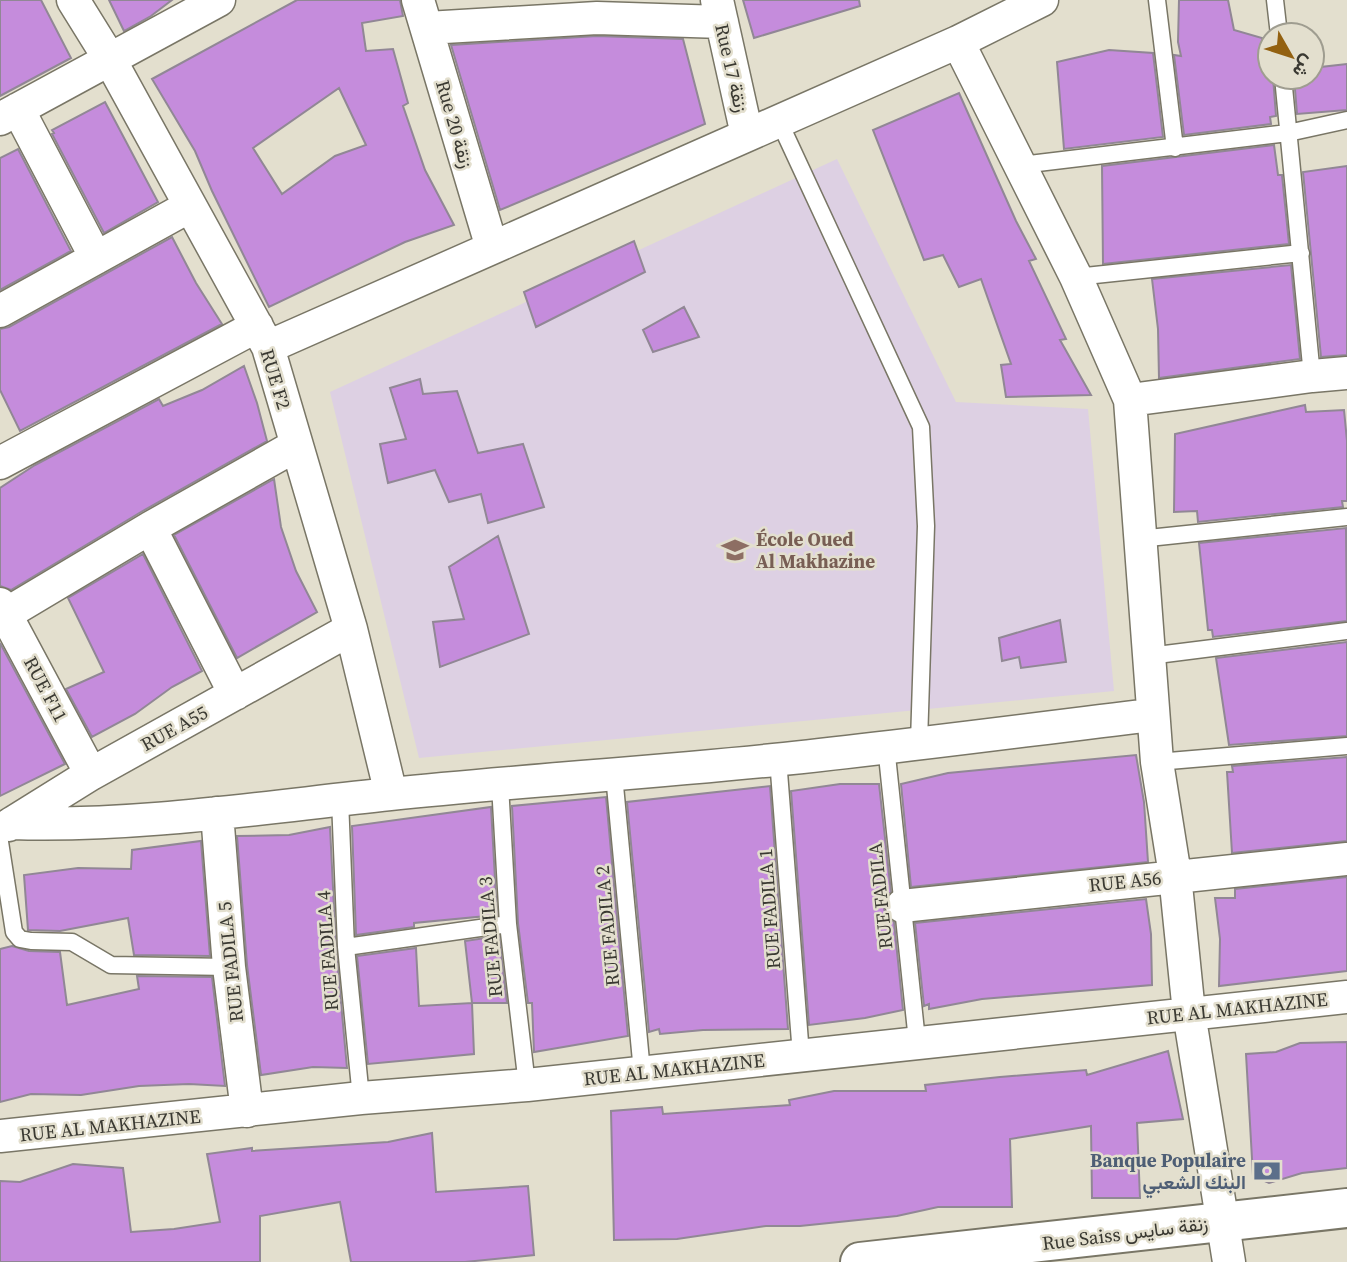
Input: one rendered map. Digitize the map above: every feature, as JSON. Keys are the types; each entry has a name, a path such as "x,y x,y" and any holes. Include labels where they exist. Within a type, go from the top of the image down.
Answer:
{"street":[{"name":"RUE F2","path":"73,0 109,58 262,336 351,629 391,793"},
{"path":"96,258 9,113 219,0"},
{"path":"0,463 262,336 492,248 958,42 1028,3"},
{"path":"423,14 594,9 719,11"},
{"name":"Rue 17 زنقة","path":"719,11 747,135"},
{"name":"Rue 20 زنقة","path":"423,14 492,248"},
{"path":"958,42 1076,278 1130,400 1157,762 1175,876 1189,1013 1229,1262"},
{"path":"0,311 190,206"},
{"path":"1130,400 1347,373"},
{"path":"3,609 295,446"},
{"path":"150,528 235,694"},
{"name":"RUE F11","path":"3,609 91,774"},
{"name":"RUE A55","path":"4,832 91,774 351,629"},
{"path":"4,832 217,813 391,793 778,759 1152,715"},
{"name":"RUE FADILA 5","path":"217,813 229,967 247,1111"},
{"name":"RUE A56","path":"902,906 1347,859"},
{"name":"RUE AL MAKHAZINE","path":"0,1136 361,1098 527,1085 1347,996"},
{"name":"Rue Saiss زنقة سايس","path":"860,1262 913,1260 1347,1208"}],"lane":[{"path":"1157,0 1175,148"},
{"path":"1275,0 1277,21"},
{"path":"1284,91 1312,376"},
{"path":"1021,165 1288,133 1347,120"},
{"path":"779,121 920,427 926,526 919,743"},
{"path":"1076,278 1301,253"},
{"path":"1139,539 1347,517"},
{"path":"1149,656 1347,631"},
{"name":"RUE FADILA","path":"886,746 917,1041"},
{"path":"1157,762 1347,746"},
{"name":"RUE FADILA 1","path":"778,759 800,1055"},
{"name":"RUE FADILA 2","path":"614,775 642,1072"},
{"name":"RUE FADILA 3","path":"500,785 508,924 527,1085"},
{"name":"RUE FADILA 4","path":"340,800 346,947 361,1098"},
{"path":"4,832 13,932 20,939 72,942 110,965 229,967"},
{"path":"346,947 508,924"}],"shaded area":[{"name":"École Oued Al Makhazine","path":"837,159 956,402 1088,409 1114,691 419,758 330,392"}],"building":[{"path":"0,0 41,0 71,58 0,96"},
{"path":"109,0 172,0 124,31"},
{"path":"297,0 400,0 403,16 362,23 366,51 393,49 408,103 403,106 425,170 454,225 405,242 269,307 195,151 152,79","holes":["339,88 366,145 335,156 282,194 253,148"]},
{"path":"743,0 859,0 860,6 754,38"},
{"path":"1179,0 1228,0 1234,30 1256,36 1256,91 1274,91 1276,116 1270,117 1271,124 1184,135 1174,55 1181,56 1178,42"},
{"path":"597,36 683,39 705,124 500,210 451,45"},
{"path":"1109,50 1153,53 1163,137 1064,149 1057,62"},
{"path":"1347,64 1347,110 1297,114 1295,91 1326,91 1326,66"},
{"path":"959,93 1016,221 1036,259 1029,261 1066,339 1060,340 1091,395 1006,397 1001,365 1011,364 981,279 959,287 943,255 924,260 873,130"},
{"path":"105,102 158,202 104,233 52,130"},
{"path":"1274,145 1278,175 1282,175 1289,244 1103,264 1102,166"},
{"path":"18,149 71,251 0,290 0,158"},
{"path":"1347,166 1347,355 1321,357 1303,172"},
{"path":"172,237 196,283 222,324 20,431 0,390 0,329 9,327"},
{"path":"634,241 645,272 536,327 524,292"},
{"path":"1291,265 1300,359 1159,378 1158,329 1152,279"},
{"path":"684,307 699,337 653,352 643,330"},
{"path":"244,366 267,441 11,590 0,586 0,488 35,465 159,399 163,406 202,390"},
{"path":"420,379 423,394 457,391 478,453 523,444 544,507 488,523 481,494 449,502 435,470 388,483 380,444 406,439 390,388"},
{"path":"1305,405 1306,412 1344,410 1347,501 1342,501 1343,507 1198,522 1197,511 1174,512 1175,434"},
{"path":"274,479 281,527 296,571 317,612 237,658 174,535"},
{"path":"1346,528 1347,621 1213,637 1212,630 1208,630 1199,543"},
{"path":"498,536 529,634 440,667 433,622 464,619 449,567"},
{"path":"143,554 202,671 172,687 135,714 92,737 66,689 104,672 68,598"},
{"path":"1060,620 1066,662 1021,668 1019,657 1002,661 999,638"},
{"path":"1347,642 1347,736 1229,745 1216,658"},
{"path":"0,643 65,764 0,796"},
{"path":"1136,755 1144,802 1148,862 911,887 901,784 948,773"},
{"path":"1347,757 1347,841 1232,853 1227,772 1233,772 1232,766"},
{"path":"840,784 879,784 891,892 885,899 884,909 894,922 903,1010 809,1025 791,791"},
{"path":"770,786 788,1029 703,1030 660,1034 659,1029 649,1032 627,802"},
{"path":"606,797 628,1036 534,1052 532,1003 528,1003 518,923 512,806"},
{"path":"491,807 497,915 414,923 414,927 356,935 352,826"},
{"path":"330,827 336,948 347,1068 313,1067 261,1075 247,965 237,836 289,835"},
{"path":"201,841 210,956 134,955 128,918 60,931 28,930 24,875 78,868 131,869 132,850"},
{"path":"1347,877 1347,971 1219,986 1220,939 1215,898 1235,898 1235,889"},
{"path":"1146,899 1151,934 1152,985 982,999 929,1009 929,1004 924,1006 915,923"},
{"path":"499,936 507,1003 472,1003 465,941"},
{"path":"12,946 29,951 60,952 67,1005 139,989 137,976 212,977 225,1086 139,1086 81,1095 31,1094 0,1102 0,949"},
{"path":"416,948 419,1006 472,1003 474,1054 368,1064 357,956"},
{"path":"1347,1042 1347,1168 1302,1173 1269,1183 1253,1176 1246,1054 1276,1052 1300,1043"},
{"path":"1168,1051 1183,1119 1137,1123 1140,1198 1092,1198 1091,1126 1010,1139 1012,1207 938,1207 897,1216 800,1226 766,1226 677,1239 614,1240 611,1111 662,1107 663,1114 790,1105 789,1100 834,1091 926,1091 925,1085 1000,1077 1086,1070 1087,1075"},
{"path":"432,1133 436,1192 528,1186 534,1255 465,1262 351,1262 340,1202 260,1216 260,1262 0,1262 0,1181 20,1182 73,1164 123,1168 131,1232 174,1229 220,1222 207,1154 252,1148 252,1151 388,1142"}],"place":[{"name":"École Oued Al Makhazine","path":"735,550"},
{"name":"Banque Populaire البنك الشعبي","path":"1267,1171"}]}
